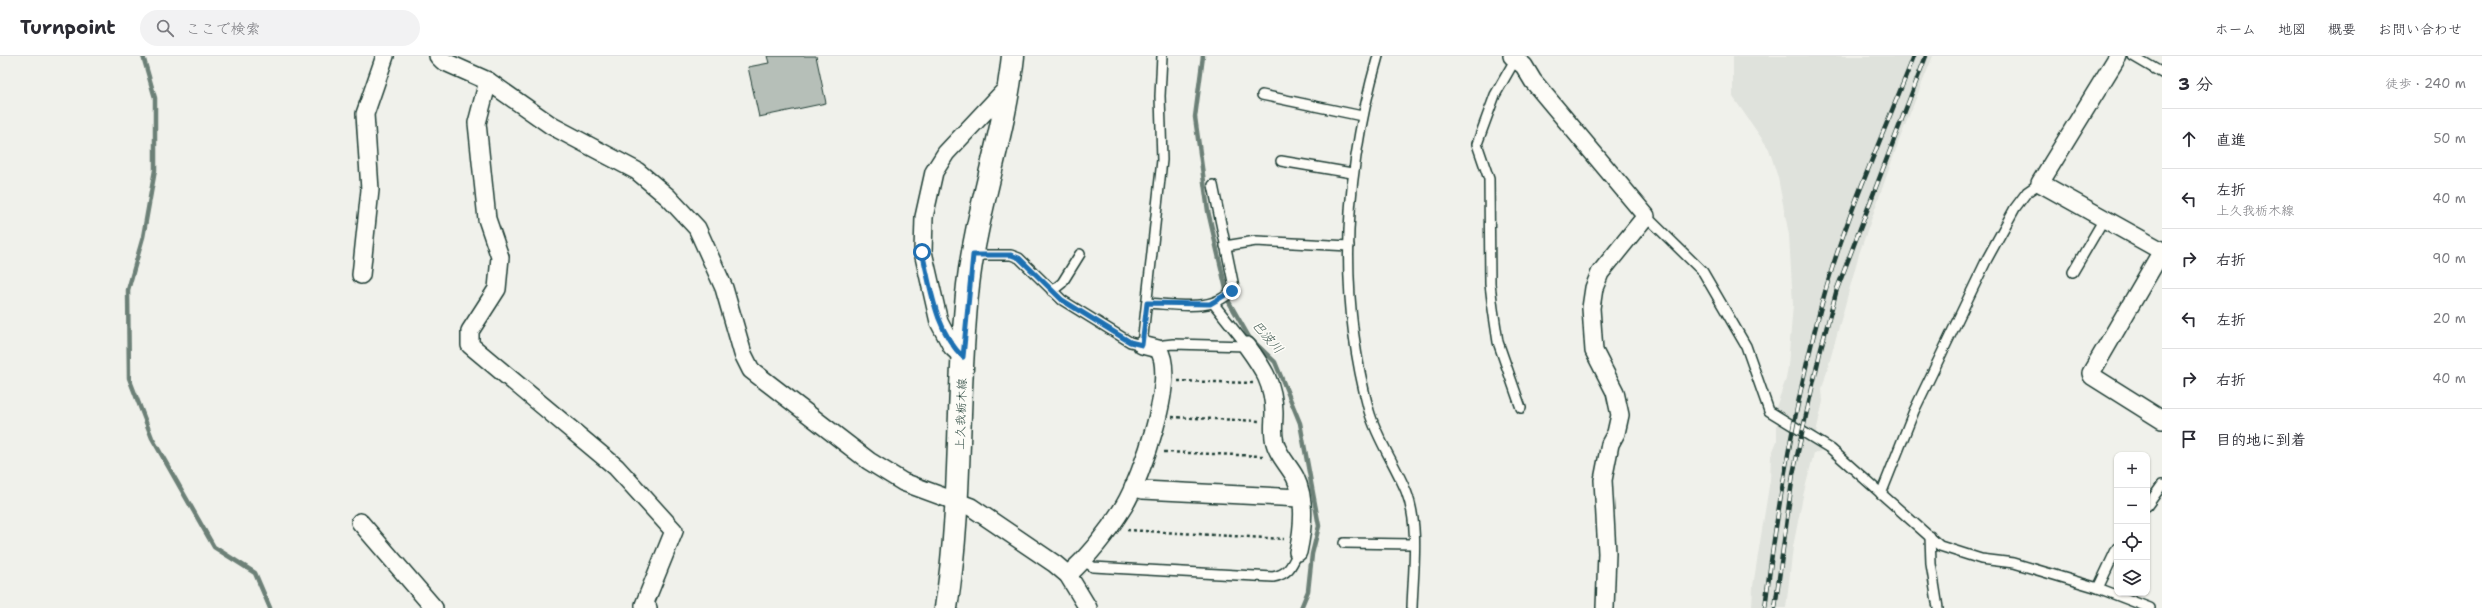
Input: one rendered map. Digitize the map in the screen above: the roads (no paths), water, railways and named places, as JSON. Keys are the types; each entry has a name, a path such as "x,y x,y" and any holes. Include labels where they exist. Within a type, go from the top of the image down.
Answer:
{"main road":[{"name":"上久我栃木線","path":"946,608 955,547 963,357 973,255 1008,87 1013,56"}],"street":[{"path":"361,275 370,190 365,114 385,56"},
{"path":"438,56 443,61 488,80 552,126 637,171 668,197 697,228 724,288 743,354 751,370 869,461 903,482 971,507 1068,575 1088,608"},
{"path":"2118,56 2040,183 2104,219 2160,246 2091,373 2092,376 2162,420"},
{"path":"1519,59 1533,81 1646,216 1600,273 1594,288 1591,308 1594,351 1614,392 1620,415 1616,434 1610,444 1603,480 1607,553 1605,608"},
{"path":"488,80 477,124 487,219 500,257 497,289 470,331 470,344 616,467 674,531 644,605 648,608"},
{"path":"963,357 952,347 939,322 922,252 924,217 929,188 938,166 946,153 1008,87"},
{"path":"1068,575 1083,560 1125,505 1148,450 1158,414 1165,380 1163,355 1158,349 1142,345"},
{"path":"1247,346 1268,376 1274,411 1273,425 1275,444 1295,477 1300,498 1302,518 1299,546"},
{"path":"1133,488 1143,490 1300,498"},
{"path":"360,522 434,608"}],"lane":[{"path":"973,255 1011,255 1019,258 1052,291 1094,320 1130,342 1142,345 1162,160 1160,96 1162,56"},
{"path":"1378,56 1362,116 1352,173 1348,292 1358,367 1370,413 1407,492 1412,517 1412,608"},
{"path":"2133,56 2162,73"},
{"path":"1519,59 1496,95 1477,144 1489,179 1490,284 1492,309 1498,342 1521,408"},
{"path":"1262,95 1362,116"},
{"path":"1281,161 1352,173"},
{"path":"1880,494 1914,411 1987,259 2015,208 2027,192 2040,183"},
{"path":"1147,303 1216,302 1232,291 1234,287 1213,185"},
{"path":"1646,216 1703,272 1746,346 1769,411 1831,449 1940,546 1957,553 2014,563 2098,588 2150,608"},
{"path":"2073,272 2104,219"},
{"path":"1225,246 1256,241 1349,246"},
{"path":"1052,291 1062,283 1080,254"},
{"path":"1216,302 1247,346"},
{"path":"1158,349 1164,345 1173,344 1247,346"},
{"path":"2150,502 2162,485"},
{"path":"1930,536 1931,564 1938,608"},
{"path":"1344,543 1413,544"},
{"path":"1083,560 1093,567 1273,577 1281,576 1290,570 1299,546"},
{"path":"2098,588 2114,554"}],"waterway":[{"path":"143,56 155,98 155,170 143,237 128,290 129,378 152,438 214,547 255,573 270,608"},
{"name":"巴波川","path":"1203,56 1195,117 1208,211 1229,302 1249,337 1275,362 1300,423 1319,526 1312,554 1308,591 1301,608"}],"railway":[{"path":"1765,608 1782,486 1806,365 1816,325 1846,227 1914,56"},
{"path":"1775,608 1793,474 1821,348 1837,289 1926,56"}]}
